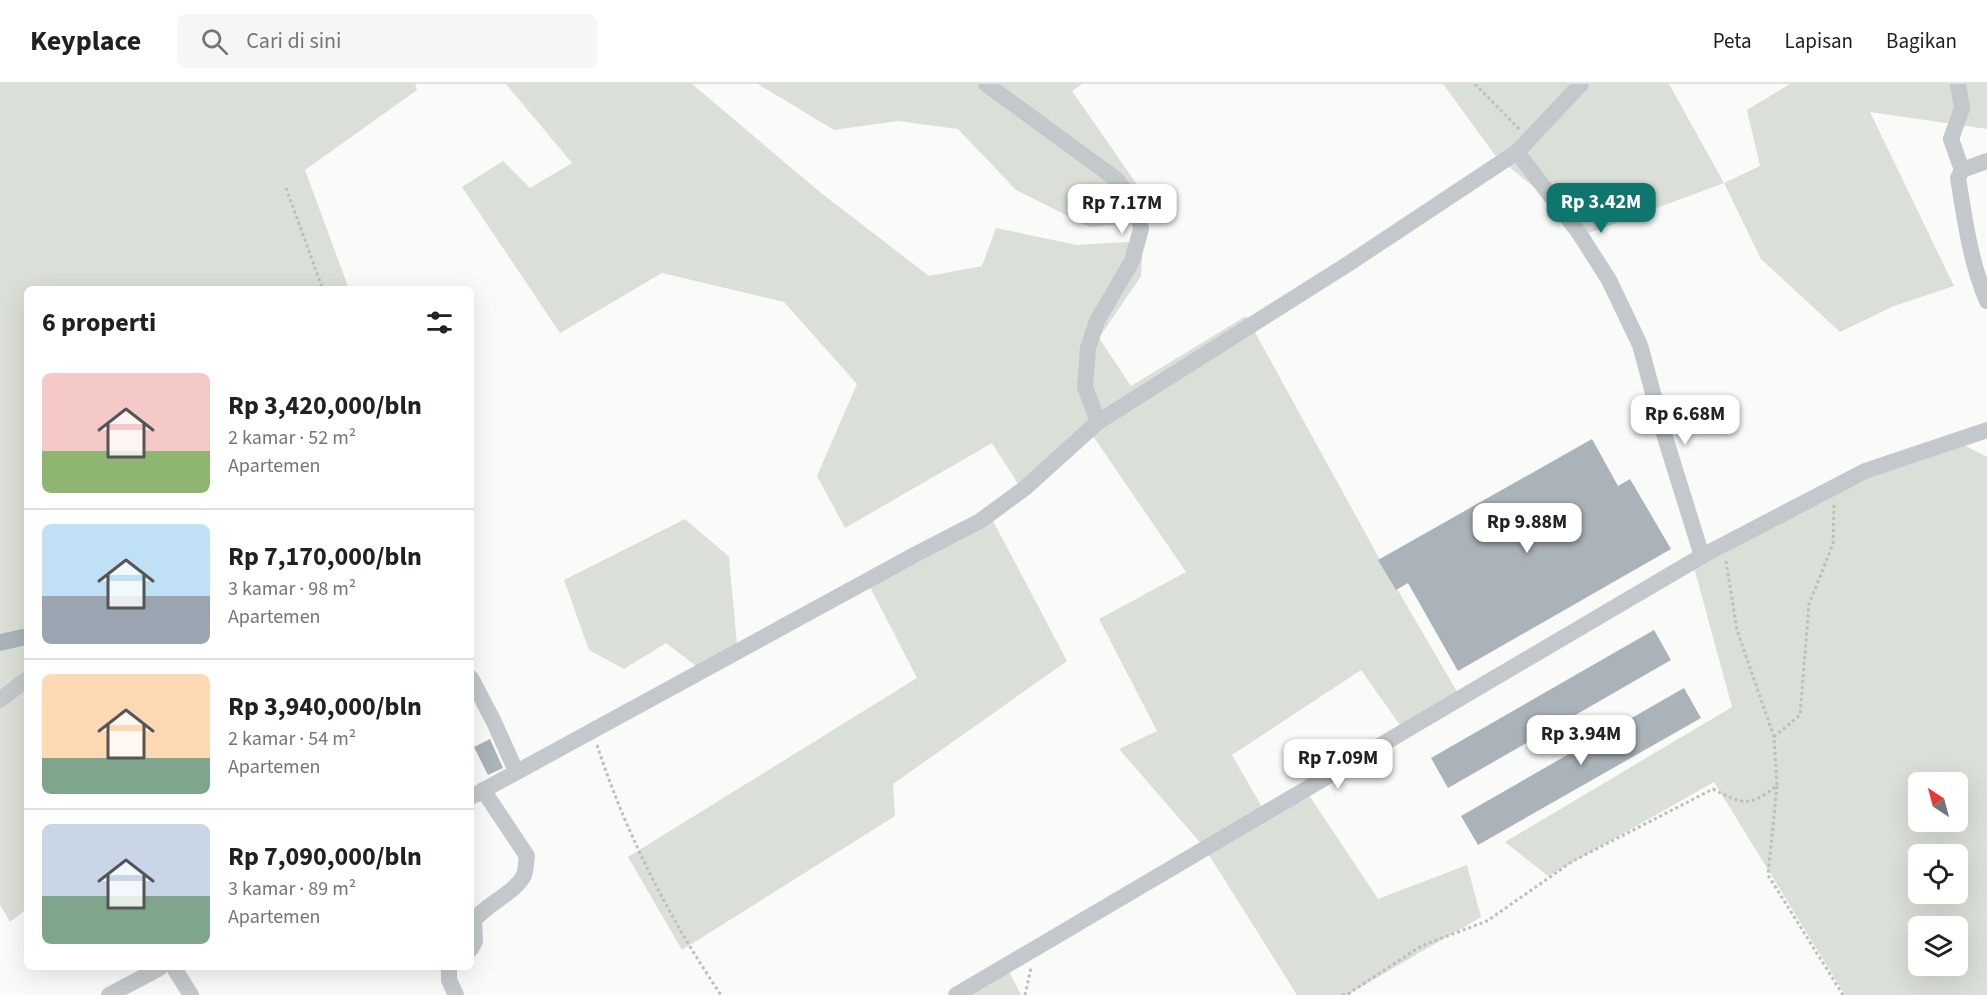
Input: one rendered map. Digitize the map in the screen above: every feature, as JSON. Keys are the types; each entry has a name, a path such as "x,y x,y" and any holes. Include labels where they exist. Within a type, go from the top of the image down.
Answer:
{"street":[{"path":"986,84 1116,179 1137,206 1141,229 1132,261 1097,321 1088,348 1085,387 1098,422"},
{"path":"474,943 474,920 518,884 525,874 527,856 477,794 980,521 1025,488 1098,422 1348,264 1517,152 1581,84"},
{"path":"1958,84 1962,108 1951,139 1962,170"},
{"path":"1517,152 1579,233 1609,280 1640,345 1664,434 1702,556"},
{"path":"1987,161 1962,170 1958,178 1970,252 1977,279 1987,301"},
{"path":"956,995 1702,556 1865,471 1987,430"},
{"path":"0,700 24,681"},
{"path":"474,683 494,720 516,771"},
{"path":"109,995 156,970"},
{"path":"175,970 191,995"},
{"path":"449,970 449,980 456,995"}],"path":[{"path":"1475,84 1529,139"},
{"path":"286,188 322,286"},
{"path":"1774,736 1800,715 1809,604 1833,543 1835,487"},
{"path":"1724,545 1737,630 1774,736 1777,786 1768,875 1843,995"},
{"path":"592,732 632,839 689,948 721,995"},
{"path":"1342,995 1348,994 1420,946 1487,921 1573,861 1713,789 1739,802 1760,798 1777,786"},
{"path":"1025,995 1036,948"}],"shaded area":[{"path":"0,84 415,84 417,90 305,170 348,286 24,286 24,911 10,922 0,905"},
{"path":"506,84 692,84 821,193 929,276 982,266 996,228 1077,245 1143,241 1141,276 1099,338 1131,386 1246,316 1379,558 1459,695 1402,728 1361,670 1232,755 1266,814 1307,792 1378,899 1467,865 1481,917 1347,995 1297,995 1204,847 1119,749 1157,731 1099,619 1186,572 1093,436 1023,492 992,443 845,528 817,476 857,384 784,302 662,273 560,333 462,187 503,161 530,188 572,163"},
{"path":"758,84 1082,84 1072,91 1147,199 1145,222 1090,227 1016,190 958,129 898,121 834,130"},
{"path":"1443,84 1669,84 1724,183 1589,233 1495,155"},
{"path":"1790,84 1987,84 1987,129 1870,112 1954,286 1894,306 1840,332 1761,259 1724,183 1760,166 1747,110"},
{"path":"1950,438 1987,457 1987,995 1845,995 1714,782 1548,876 1505,842 1732,707 1692,560"},
{"path":"991,517 1067,661 893,784 895,816 682,950 628,857 917,678 868,583"},
{"path":"685,519 729,557 737,645 700,669 666,643 624,669 589,650 564,580"},
{"path":"1005,964 1021,995 952,995"}],"building":[{"path":"1592,439 1618,486 1630,479 1671,549 1458,671 1408,583 1396,590 1378,560"},
{"path":"24,629 24,646 0,651 0,634"},
{"path":"1654,630 1671,660 1448,788 1431,758"},
{"path":"1684,688 1701,718 1478,845 1461,816"},
{"path":"490,739 503,768 488,775 474,747"}]}
